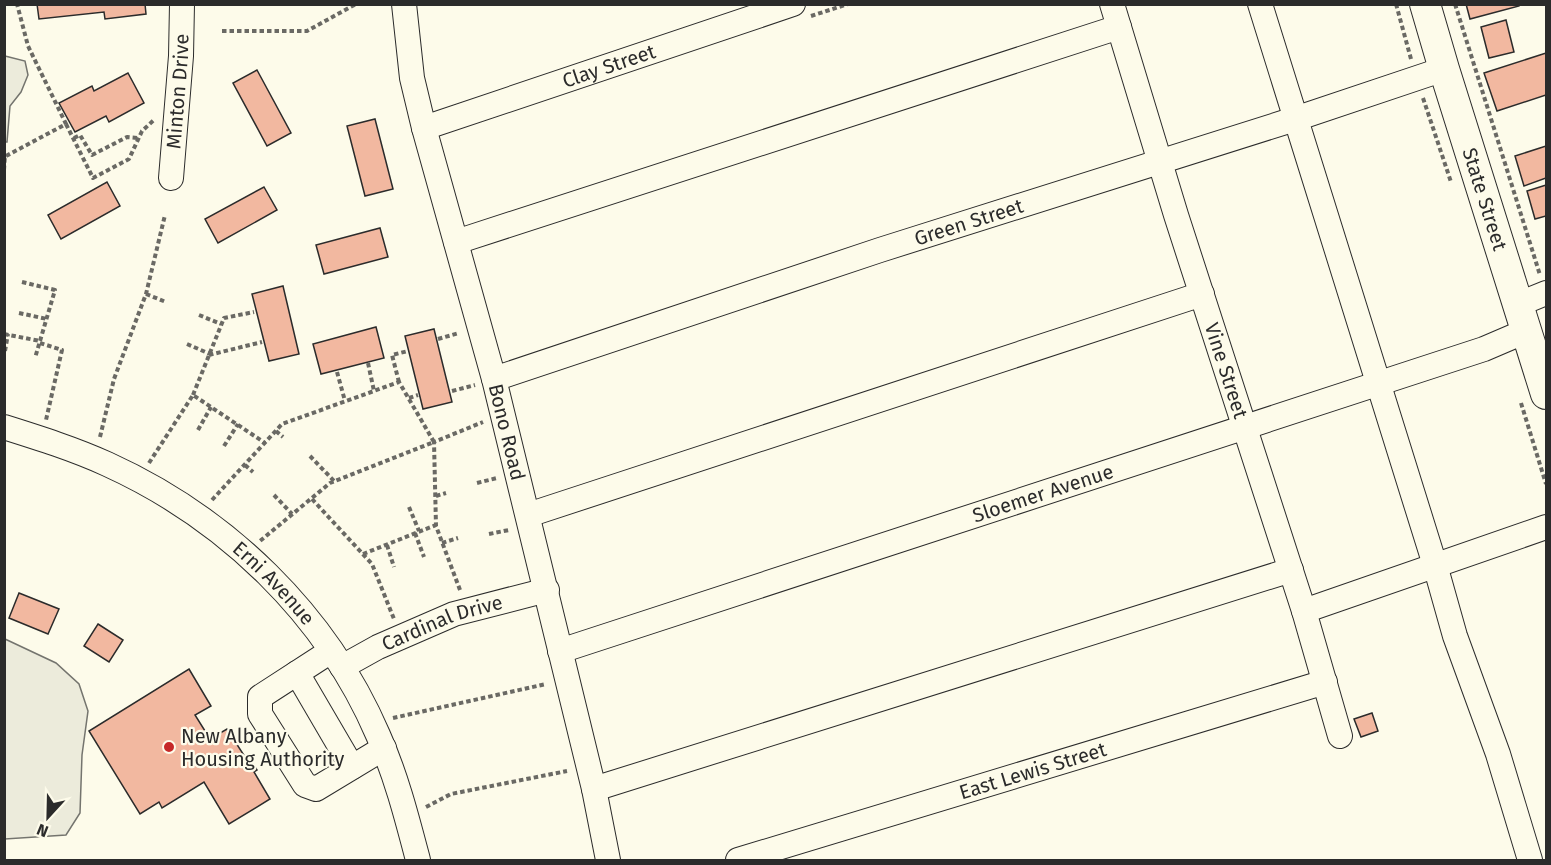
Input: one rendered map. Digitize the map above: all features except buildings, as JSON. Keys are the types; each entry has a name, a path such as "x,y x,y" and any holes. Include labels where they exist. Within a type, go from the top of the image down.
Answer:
{"main road":[{"name":"State Street","path":"1425,4 1444,69 1534,306 1546,394"}],"street":[{"name":"Minton Drive","path":"171,178 181,56 182,4"},
{"name":"Bono Road","path":"404,4 412,78 456,242 485,382 522,522 547,590 609,861"},
{"name":"Clay Street","path":"424,128 793,4"},
{"path":"1260,4 1435,565 1455,636 1498,754 1530,861"},
{"path":"456,242 1115,16"},
{"name":"Vine Street","path":"1115,16 1176,215 1305,611 1340,736"},
{"name":"Green Street","path":"485,382 880,250 1295,119 1444,69"},
{"path":"522,522 1202,294"},
{"name":"Sloemer Avenue","path":"560,651 1484,349 1534,306"},
{"name":"Erni Avenue","path":"4,427 64,446 107,464 190,510 244,552 276,582 314,626 359,695 384,748 402,799 418,861"},
{"path":"1305,611 1546,527"},
{"path":"594,789 1291,570"},
{"name":"Cardinal Drive","path":"352,768 316,789 305,785 260,714 260,697 297,673 378,647 454,614 547,590"},
{"path":"297,673 352,768 384,748"},
{"name":"East Lewis Street","path":"738,861 1325,682"}],"path":[{"path":"17,4 28,46 93,178 129,159 138,138 148,124 160,115"},
{"path":"222,31 307,31 356,4"},
{"path":"1455,4 1534,306"},
{"path":"4,170 5,155 66,124"},
{"path":"74,138 80,135 92,155 127,137 138,138"},
{"path":"98,444 114,379 146,294 165,215"},
{"path":"22,282 55,290 35,358"},
{"path":"146,294 166,302"},
{"path":"146,468 193,395 224,318 254,312"},
{"path":"19,313 47,319"},
{"path":"199,315 221,324"},
{"path":"438,339 462,332"},
{"path":"5,351 6,334 62,350 45,424"},
{"path":"187,344 209,354 262,342"},
{"path":"408,351 392,355 399,382 434,441 436,525 461,593"},
{"path":"368,363 374,391"},
{"path":"337,372 345,401"},
{"path":"207,505 282,424 399,382"},
{"path":"452,391 485,382"},
{"path":"193,395 265,442"},
{"path":"409,398 418,395"},
{"path":"198,430 212,407"},
{"path":"257,543 334,482 486,421"},
{"path":"224,446 238,424"},
{"path":"276,431 283,437"},
{"path":"310,456 334,482"},
{"path":"245,465 253,472"},
{"path":"477,483 501,477"},
{"path":"435,496 446,493"},
{"path":"274,495 292,514"},
{"path":"312,498 372,564 398,628"},
{"path":"409,507 424,557"},
{"path":"489,534 522,522"},
{"path":"363,554 436,525"},
{"path":"442,543 458,538"},
{"path":"387,544 394,567"},
{"path":"391,718 553,682"},
{"path":"426,807 451,794 571,770"}],"shaded area":[{"path":"5,56 25,61 28,75 21,92 10,106 7,142 4,142"},
{"path":"5,639 56,663 79,684 88,711 82,755 80,813 66,835 5,839"}],"place":[{"name":"New Albany Housing Authority","path":"169,747"}]}
